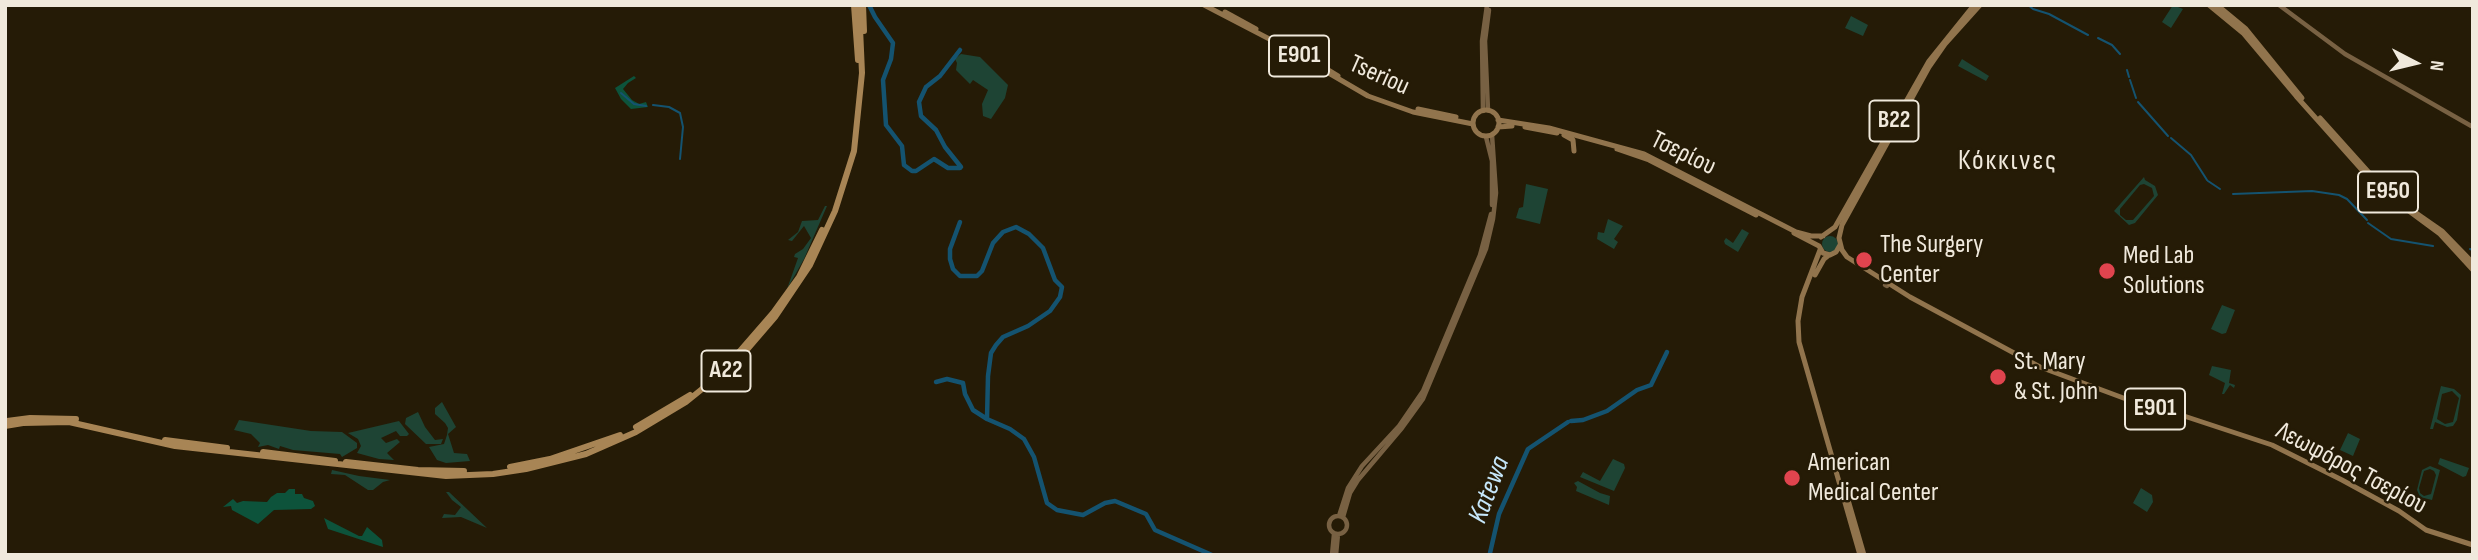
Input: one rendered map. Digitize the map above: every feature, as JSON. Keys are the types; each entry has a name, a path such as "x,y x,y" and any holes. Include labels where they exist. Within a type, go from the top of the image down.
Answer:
{"highway":[{"name":"A22","path":"5,424 77,423 175,446 446,473 494,472 556,462 613,443 675,410 724,373 775,317 810,265 835,211 861,118 864,77 859,5"}],"main road":[{"name":"Tseriou","path":"1204,5 1279,44 1368,96 1413,111 1473,122"},
{"name":"Tseriou","path":"1211,5 1377,96 1405,106 1473,122"},
{"path":"1489,5 1482,41 1485,111 1473,122 1478,134 1489,136"},
{"name":"B22","path":"1825,234 1835,227 1922,70 1974,5"},
{"name":"B22","path":"1839,242 1842,225 1929,68 1945,44 1980,5"},
{"name":"E950","path":"2209,5 2243,33 2379,189 2440,234 2473,270"},
{"name":"E950","path":"2217,5 2246,29 2305,102 2381,186 2442,231 2473,263"},
{"path":"2279,5 2345,54 2473,127"},
{"path":"1485,111 1494,113 1500,123"},
{"path":"1500,123 1564,135 1573,140 1574,151 1579,142 1589,141"},
{"path":"1341,516 1358,480 1423,399 1486,249 1496,193 1489,136 1500,123"},
{"name":"Τσερίου","path":"1500,123 1520,123 1554,129 1648,156 1796,232 1811,236 1834,234 1839,242"},
{"name":"Τσερίου","path":"1564,135 1649,160 1831,255"},
{"path":"1825,234 1802,297 1798,321 1799,342 1862,555"},
{"path":"1839,242 1831,255 1821,263 1808,288 1801,321 1801,338 1858,542"},
{"name":"Λεωφόρος Τσερίου","path":"1839,242 1852,262 2040,367 2153,409 2184,416 2272,445 2390,506 2436,535 2473,545"},
{"name":"Λεωφόρος Τσερίου","path":"1831,255 1905,294"},
{"path":"1334,516 1341,516 1347,527 1336,534 1329,527 1329,521 1334,516"},
{"path":"1334,555 1336,534"}],"green space":[{"path":"2173,5 2183,9 2171,28 2162,22"},
{"path":"1851,16 1868,25 1863,36 1845,28"},
{"path":"961,54 980,57 1008,85 1005,98 991,119 983,116 982,104 988,90 973,80 970,84 956,70 955,59"},
{"path":"1962,59 1989,76 1986,81 1958,66"},
{"path":"634,76 636,78 623,89 632,100 639,104 646,102 648,107 631,109 615,88"},
{"path":"2144,177 2155,186 2158,195 2135,223 2129,225 2114,211","holes":["2140,185 2152,188 2154,196 2133,220 2126,220 2120,215 2120,209"]},
{"path":"1526,184 1548,189 1540,224 1516,218 1519,208 1523,207"},
{"path":"825,206 804,259 787,289 798,258 794,257 795,254 803,249 811,238 804,226 792,241 788,240 798,232 802,221 818,220"},
{"path":"1608,219 1623,226 1614,239 1618,242 1614,249 1597,239 1598,232 1604,233"},
{"path":"1742,229 1749,233 1738,252 1724,241 1726,238 1733,243"},
{"path":"1827,236 1833,236 1838,244 1836,250 1827,252 1822,247 1822,241"},
{"path":"2222,305 2235,310 2226,333 2222,334 2211,329"},
{"path":"2212,366 2231,370 2229,383 2235,385 2234,388 2230,385 2222,394 2225,383 2209,375"},
{"path":"2441,386 2454,389 2461,395 2457,420 2453,426 2447,427 2435,422 2433,429 2430,429","holes":["2452,391 2459,398 2453,422 2445,424 2437,419 2442,394"]},
{"path":"442,402 456,427 448,434 454,453 467,454 470,461 446,463 437,460 429,447 444,444 447,435 448,428 435,414 435,408"},
{"path":"418,412 435,440 443,439 441,444 426,444 405,424 406,418"},
{"path":"239,420 311,431 342,432 357,443 357,448 342,457 340,454 293,450 280,446 279,449 268,445 258,447 260,443 251,434 234,430"},
{"path":"399,421 409,434 407,436 400,436 396,431 381,438 386,443 397,439 400,442 387,453 394,460 357,453 361,446 358,439 348,433"},
{"path":"2348,433 2360,439 2353,456 2340,450"},
{"path":"2440,458 2469,468 2466,476 2463,477 2438,464"},
{"path":"1613,459 1624,464 1625,468 1614,491 1580,477 1583,472 1600,481"},
{"path":"2430,466 2440,470 2432,500 2420,497 2417,490 2422,470","holes":["2424,471 2434,471 2436,475 2431,494 2424,496 2419,488"]},
{"path":"332,470 390,480 368,490 345,475 331,474"},
{"path":"1578,481 1610,496 1609,505 1576,491 1574,483"},
{"path":"2141,488 2152,495 2153,502 2147,512 2133,503"},
{"path":"289,489 295,489 295,494 302,494 304,498 313,501 315,506 311,509 274,510 258,524 232,510 231,506 223,507 233,499 237,503 267,502 277,493 285,493"},
{"path":"446,492 487,528 461,517 442,518 444,514 455,515 461,507"},
{"path":"324,518 359,536 362,536 367,527 382,540 383,547 328,529"}],"waterway":[{"path":"869,5 893,43 891,59 883,80 886,125 902,146 904,165 916,171 934,159 948,168 960,168"},
{"path":"2028,5 2088,35"},
{"path":"2098,38 2112,45 2120,54"},
{"path":"960,50 940,76 926,87 919,102 921,116 936,130 961,167"},
{"path":"2127,70 2129,77"},
{"path":"2130,80 2136,98"},
{"path":"621,93 634,104 646,106"},
{"path":"2138,102 2168,136"},
{"path":"653,105 669,107 680,113 683,127 680,159"},
{"path":"2171,138 2191,155 2207,180"},
{"path":"2208,181 2220,189"},
{"path":"2233,194 2312,191 2339,195 2347,199 2367,220"},
{"name":"Katewa","path":"960,222 950,249 953,269 960,276 977,276 982,271 993,243 1003,232 1016,227 1029,234 1043,248 1055,280 1062,287 1060,297 1050,311 1028,326 1003,337 996,345 991,353 988,376 987,419 1010,429 1024,439 1034,457 1047,503 1057,510 1083,515 1105,503 1115,501 1146,514 1155,530 1212,555"},
{"path":"2368,223 2391,239 2433,246"},
{"name":"Katewa","path":"1571,421 1583,420 1607,411 1637,390 1651,385 1667,352"},
{"path":"936,382 947,379 963,383 973,410 987,419"},
{"name":"Katewa","path":"1490,553 1499,514 1528,449 1568,422"}],"place":[{"name":"The Surgery Center","path":"1864,260"},
{"name":"Med Lab Solutions","path":"2107,271"},
{"name":"St. Mary & St. John","path":"1998,377"},
{"name":"American Medical Center","path":"1792,478"}],"district":[{"name":"Κόκκινες","path":"2008,162"}]}
